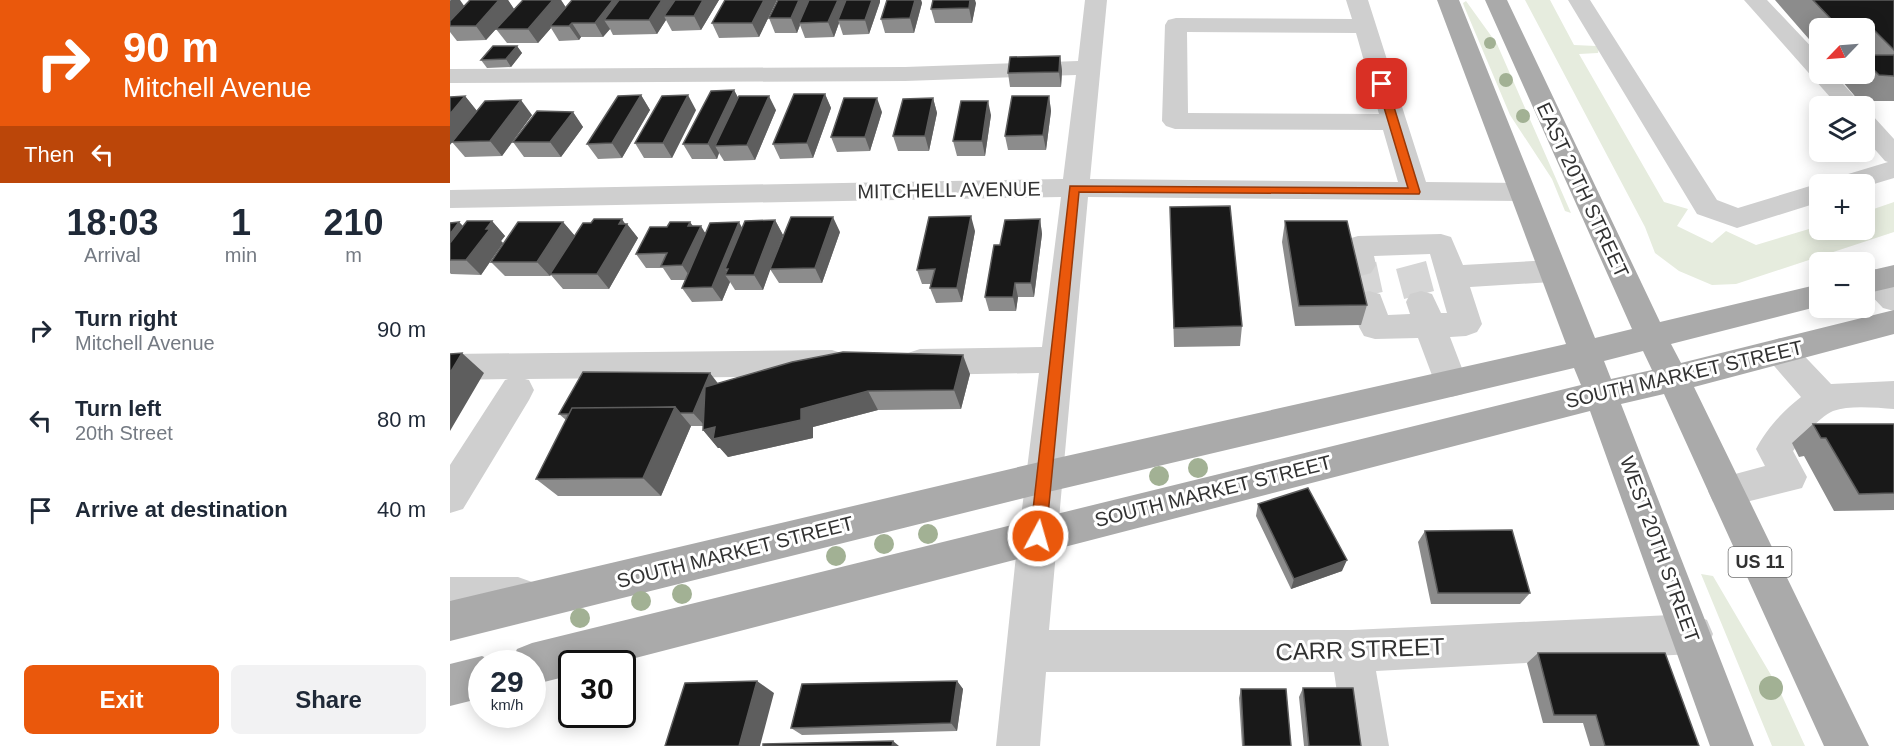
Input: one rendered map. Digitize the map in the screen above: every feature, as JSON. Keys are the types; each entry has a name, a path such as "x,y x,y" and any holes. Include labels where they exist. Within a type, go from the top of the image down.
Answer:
{"main road":[{"path":"1448,0 1584,353"},
{"name":"EAST 20TH STREET","path":"1496,0 1673,379"},
{"name":"SOUTH MARKET STREET","path":"450,621 1044,477 1584,353 1809,298"},
{"name":"SOUTH MARKET STREET","path":"546,660 1601,393 1673,379 1894,322"},
{"name":"WEST 20TH STREET","path":"1584,353 1692,634 1732,746"},
{"name":"US 11","path":"1673,379 1847,746"},
{"path":"450,685 468,680"}],"street":[{"path":"1018,746 1056,360 1096,0"},
{"path":"1357,0 1415,192"},
{"path":"1580,0 1707,207 1737,218 1809,195"},
{"path":"1755,0 1809,60"},
{"path":"1365,26 1176,25 1176,121 1393,122"},
{"path":"450,76 905,74 1088,69"},
{"path":"1831,84 1842,96"},
{"path":"1875,133 1894,155"},
{"path":"1875,175 1894,170"},
{"name":"MITCHELL AVENUE","path":"450,199 1074,189 1521,192"},
{"path":"1361,265 1358,246 1409,255 1441,244 1466,324 1425,314 1375,327 1370,302"},
{"path":"1451,277 1552,271"},
{"path":"1425,314 1451,384"},
{"path":"1780,351 1825,400"},
{"path":"450,367 1056,360"},
{"path":"450,497 517,390"},
{"path":"1726,491 1789,477 1774,449 1793,425 1825,400 1876,394 1894,395"},
{"path":"450,596 553,595"},
{"name":"CARR STREET","path":"1027,651 1352,651 1692,634"},
{"path":"1352,651 1367,746"}],"shaded area":[{"path":"1525,0 1550,0 1574,45 1596,46 1599,49 1598,53 1579,54 1664,202 1688,209 1677,226 1712,243 1726,231 1756,245 1809,229 1809,240 1870,240 1833,252 1809,252 1809,260 1736,284 1712,285 1679,271 1655,253 1645,227"},
{"path":"1466,1 1497,44 1571,213 1565,211 1552,179 1510,115 1464,6 1463,3"},
{"path":"1894,202 1894,232 1875,238 1875,209"},
{"path":"1701,574 1713,576 1778,687 1805,746 1772,746"}],"building":[{"path":"470,0 499,0 476,26 450,26 450,21"},
{"path":"523,0 553,0 528,29 496,29"},
{"path":"572,0 613,0 595,23 550,26"},
{"path":"619,0 662,0 649,20 604,20"},
{"path":"675,0 703,0 694,16 664,16"},
{"path":"725,0 764,0 752,23 712,23"},
{"path":"778,0 799,0 791,18 769,18"},
{"path":"809,0 838,0 828,22 799,23"},
{"path":"846,0 872,0 865,20 838,20"},
{"path":"887,0 915,0 910,18 881,19"},
{"path":"933,0 970,0 969,8 931,9"},
{"path":"1813,0 1894,0 1894,50 1875,31 1875,18 1830,18"},
{"path":"493,46 517,46 506,59 481,60"},
{"path":"1875,55 1894,55 1894,76 1879,75 1875,71"},
{"path":"1060,56 1059,72 1008,73 1010,57"},
{"path":"734,90 708,144 683,144 711,91"},
{"path":"794,94 825,94 807,143 773,144"},
{"path":"641,95 612,143 587,144 618,96"},
{"path":"688,95 663,143 635,143 662,96"},
{"path":"465,96 450,114 450,97"},
{"path":"739,96 769,96 747,145 715,146"},
{"path":"1012,96 1049,96 1043,135 1005,136"},
{"path":"844,98 877,98 865,137 831,137"},
{"path":"933,98 925,136 893,136 903,99"},
{"path":"521,100 490,141 452,142 485,101"},
{"path":"961,101 988,101 982,141 953,141"},
{"path":"537,111 573,112 550,142 513,142"},
{"path":"1230,206 1242,326 1174,328 1170,207"},
{"path":"971,216 957,288 930,288 935,269 917,270 929,217"},
{"path":"791,217 833,217 815,268 770,269"},
{"path":"594,219 622,219 619,224 627,224 597,274 550,274 583,223 591,223"},
{"path":"1040,219 1031,283 1015,283 1013,297 985,297 994,245 1000,245 1005,220"},
{"path":"775,220 754,275 725,275 728,269 725,269 745,221"},
{"path":"467,221 492,221 486,229 490,229 466,260 450,260 450,243"},
{"path":"1285,221 1347,221 1367,305 1299,306"},
{"path":"459,222 450,234 450,223"},
{"path":"518,222 563,222 537,262 491,262"},
{"path":"670,222 690,222 688,226 701,226 682,265 661,266 667,253 636,254 650,227 667,227"},
{"path":"739,222 712,287 682,288 710,223"},
{"path":"843,352 963,355 954,390 868,391 801,409 801,420 713,439 715,427 703,430 705,387 792,362"},
{"path":"462,353 450,373 450,354"},
{"path":"583,372 710,373 693,413 680,413 675,407 572,408 569,414 559,414"},
{"path":"675,407 643,478 536,479 572,408"},
{"path":"1813,424 1894,424 1894,493 1859,494 1826,438 1821,438"},
{"path":"1308,488 1347,560 1294,579 1258,504"},
{"path":"1512,530 1530,593 1438,593 1425,531"},
{"path":"1538,653 1665,653 1699,746 1605,746 1596,715 1554,715"},
{"path":"757,681 739,746 665,746 685,683"},
{"path":"957,681 951,723 791,728 802,684"},
{"path":"1303,688 1353,688 1361,746 1309,746"},
{"path":"1241,689 1286,689 1291,746 1244,746"},
{"path":"893,741 892,746 763,746 763,744"}],"tunnel":[{"path":"1361,265 1369,302"},
{"path":"1411,265 1421,302"}],"route":[{"path":"1038,536 1074,189 1415,192 1382,84"}]}
